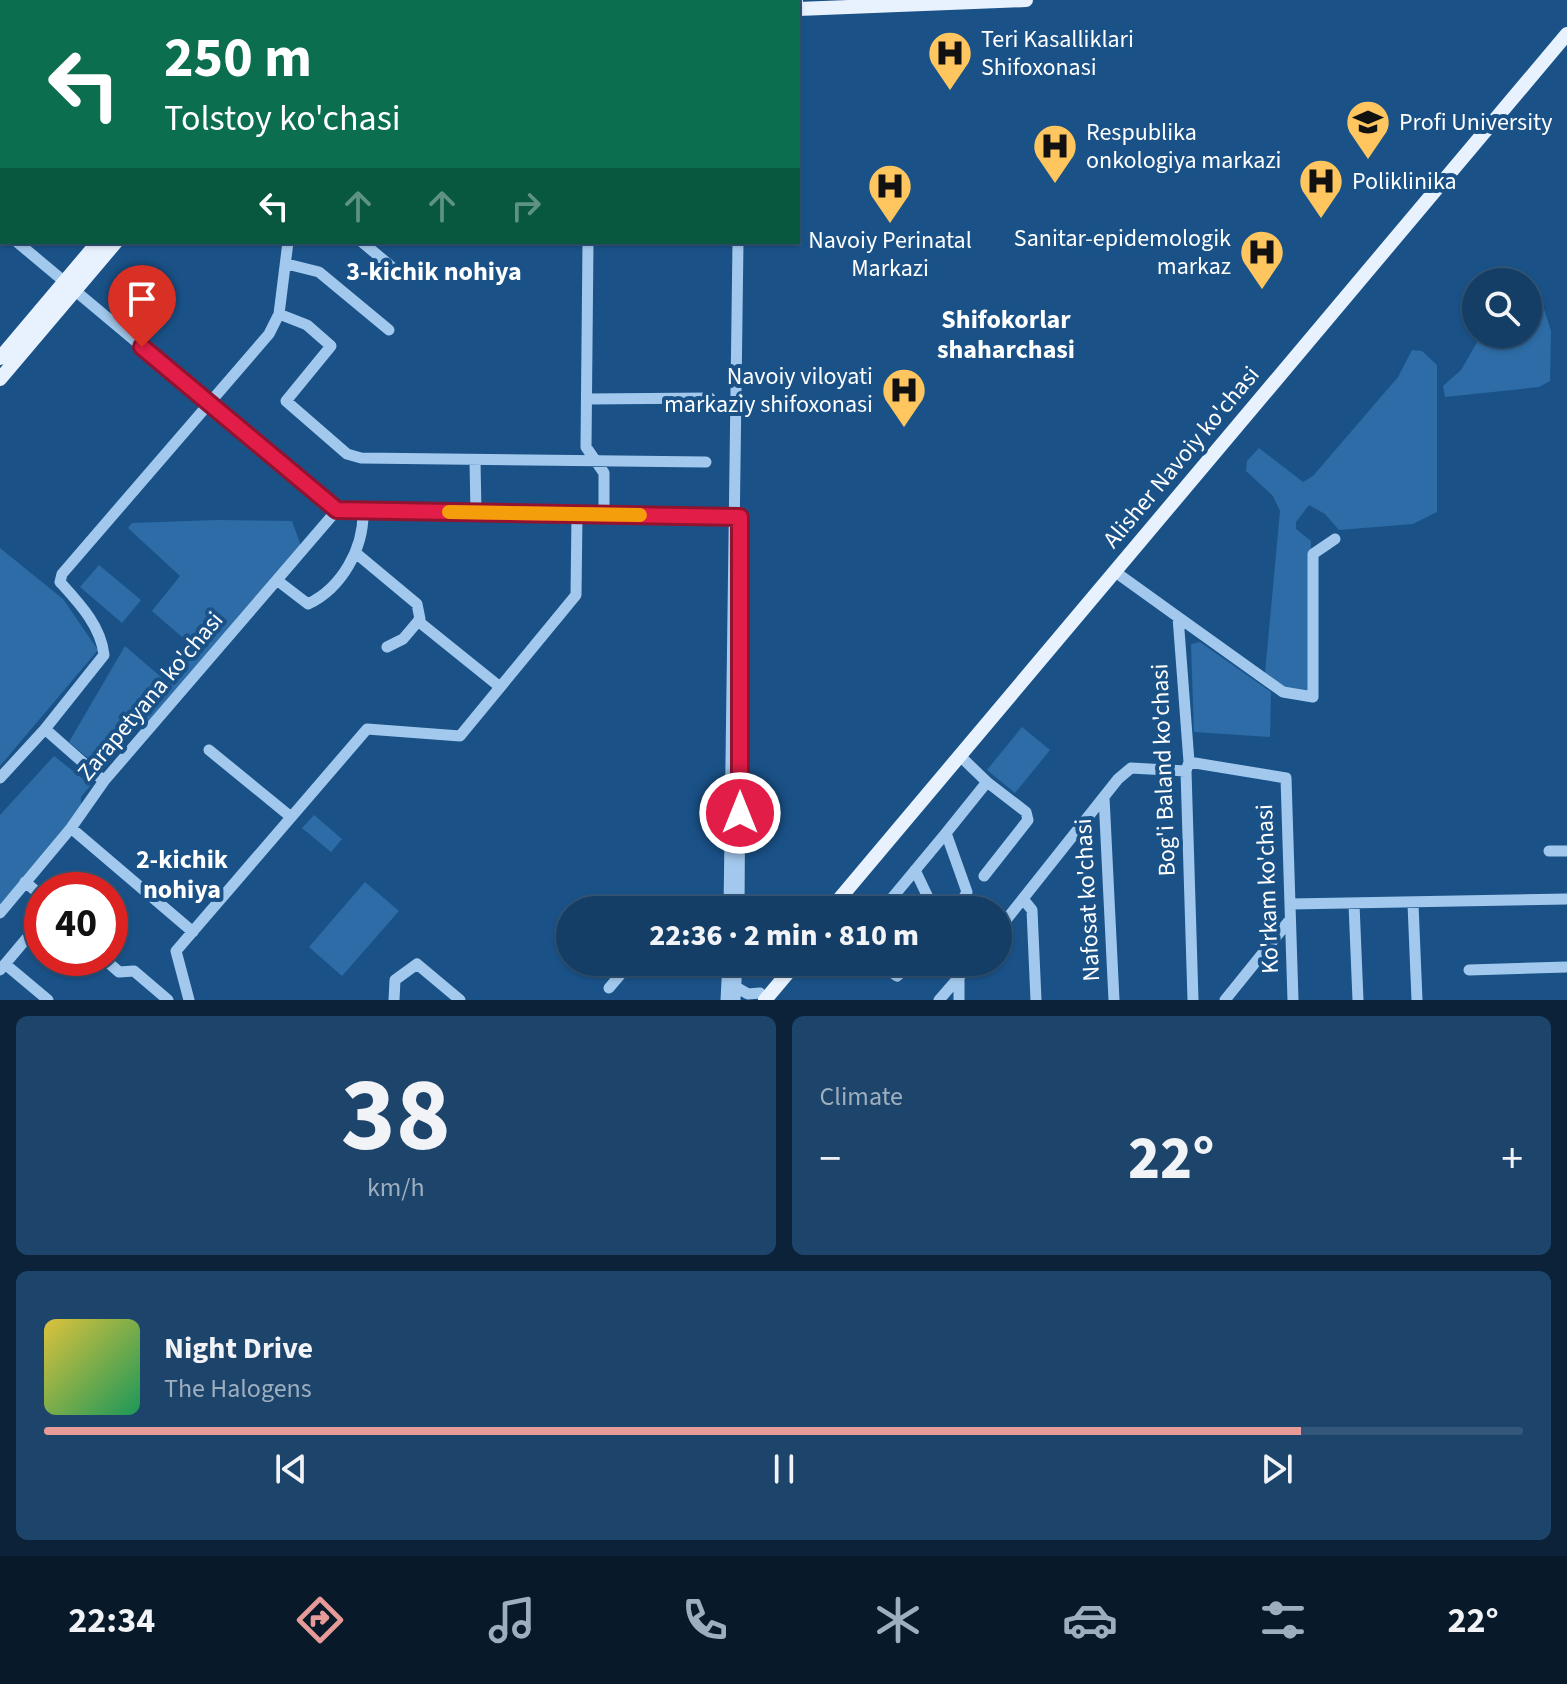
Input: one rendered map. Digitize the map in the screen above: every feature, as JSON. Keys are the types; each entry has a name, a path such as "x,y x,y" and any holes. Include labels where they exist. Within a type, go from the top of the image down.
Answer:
{"main road":[{"path":"800,9 837,4 1026,0"},
{"name":"Alisher Navoiy ko'chasi","path":"842,896 963,758 1567,34"},
{"name":"Alisher Navoiy ko'chasi","path":"1117,574 1567,44"},
{"path":"0,379 97,244"},
{"path":"0,358 114,244"},
{"name":"Alisher Navoiy ko'chasi","path":"853,896 963,758"},
{"path":"758,999 775,976"},
{"path":"758,999 782,976"}],"street":[{"path":"19,244 337,510 737,517"},
{"path":"0,778 45,729 104,655 102,640 83,608 60,582 62,574 256,353 279,314 288,244"},
{"path":"364,244 393,268"},
{"path":"588,244 586,447 604,473 604,515"},
{"path":"738,244 739,896"},
{"path":"729,896 745,244"},
{"path":"287,264 319,272 389,330"},
{"path":"279,314 307,325 331,346 286,401 347,454 361,458 706,462"},
{"path":"587,399 710,398"},
{"path":"475,460 476,513"},
{"name":"Zarapetyana ko'chasi","path":"34,872 71,828 104,781 337,510"},
{"path":"278,581 308,604 320,598 357,554 363,511"},
{"path":"189,1000 176,951 367,729 460,736 576,595 577,514"},
{"path":"1117,574 1283,692 1313,697 1313,554 1335,539"},
{"path":"357,554 417,604 419,620 500,687"},
{"name":"Bog'i Baland ko'chasi","path":"1178,617 1188,766 1193,1000"},
{"path":"387,647 403,639 419,620"},
{"path":"45,729 104,781"},
{"path":"209,750 291,817"},
{"path":"963,758 987,782 1026,812 1028,820 984,876"},
{"path":"1012,913 1104,797 1131,768 1188,766"},
{"name":"Ko'rkam ko'chasi","path":"1188,766 1286,778 1291,904 1288,922 1293,1000"},
{"path":"895,896 987,782"},
{"name":"Nafosat ko'chasi","path":"1104,797 1114,1000"},
{"path":"71,828 193,932"},
{"path":"946,833 967,892 965,896"},
{"path":"1549,851 1567,851"},
{"path":"915,870 927,896"},
{"name":"Zarapetyana ko'chasi","path":"0,913 24,883"},
{"path":"1023,899 1032,910 1036,1000"},
{"path":"1291,904 1567,899"},
{"path":"1354,904 1358,1000"},
{"path":"1413,904 1417,1000"},
{"path":"1225,1000 1288,922"},
{"path":"24,941 2,967 48,1000"},
{"path":"394,1000 395,980 417,964 460,1000"},
{"path":"1469,970 1567,967"},
{"path":"128,971 134,971 168,1000"},
{"path":"609,988 619,976"},
{"path":"726,1000 727,976"},
{"path":"939,1000 961,976"},
{"path":"959,979 959,1000"},
{"path":"735,994 748,994 758,999"}],"shaded area":[{"path":"1544,309 1551,331 1550,381 1539,387 1445,397 1443,386 1461,370 1474,348 1542,348"},
{"path":"1412,350 1422,351 1437,365 1437,512 1413,524 1339,530 1325,514 1309,505 1296,522 1296,529 1311,541 1310,687 1309,692 1284,688 1265,673 1280,511 1273,496 1246,471 1247,461 1259,448 1303,482 1313,476 1398,377"},
{"path":"292,521 301,546 149,728 138,726 101,769 69,742 125,646 168,683 198,651 152,611 180,576 128,528 132,523"},
{"path":"0,548 63,599 98,650 0,766"},
{"path":"99,565 141,600 122,623 80,587"},
{"path":"1200,642 1271,692 1270,737 1194,732 1191,644"},
{"path":"1022,727 1050,750 1015,793 987,770"},
{"path":"54,756 91,785 81,797 81,811 29,872 24,872 24,878 0,906 0,815"},
{"path":"314,815 342,839 331,852 302,828"},
{"path":"365,882 399,911 342,976 309,947"}],"slow traffic":[{"path":"449,512 640,515"}],"place":[{"name":"Teri Kasalliklari Shifoxonasi","path":"950,92"},
{"name":"Profi University","path":"1368,161"},
{"name":"Respublika onkologiya markazi","path":"1055,185"},
{"name":"Poliklinika","path":"1321,220"},
{"name":"Navoiy Perinatal Markazi","path":"890,225"},
{"name":"Sanitar-epidemologik markaz","path":"1262,291"},
{"name":"Navoiy viloyati markaziy shifoxonasi","path":"904,429"}],"district":[{"name":"3-kichik nohiya","path":"434,271"},
{"name":"Shifokorlar shaharchasi","path":"1006,334"},
{"name":"2-kichik nohiya","path":"182,874"}],"route":[{"path":"142,347 337,510 740,517 740,813"}]}
